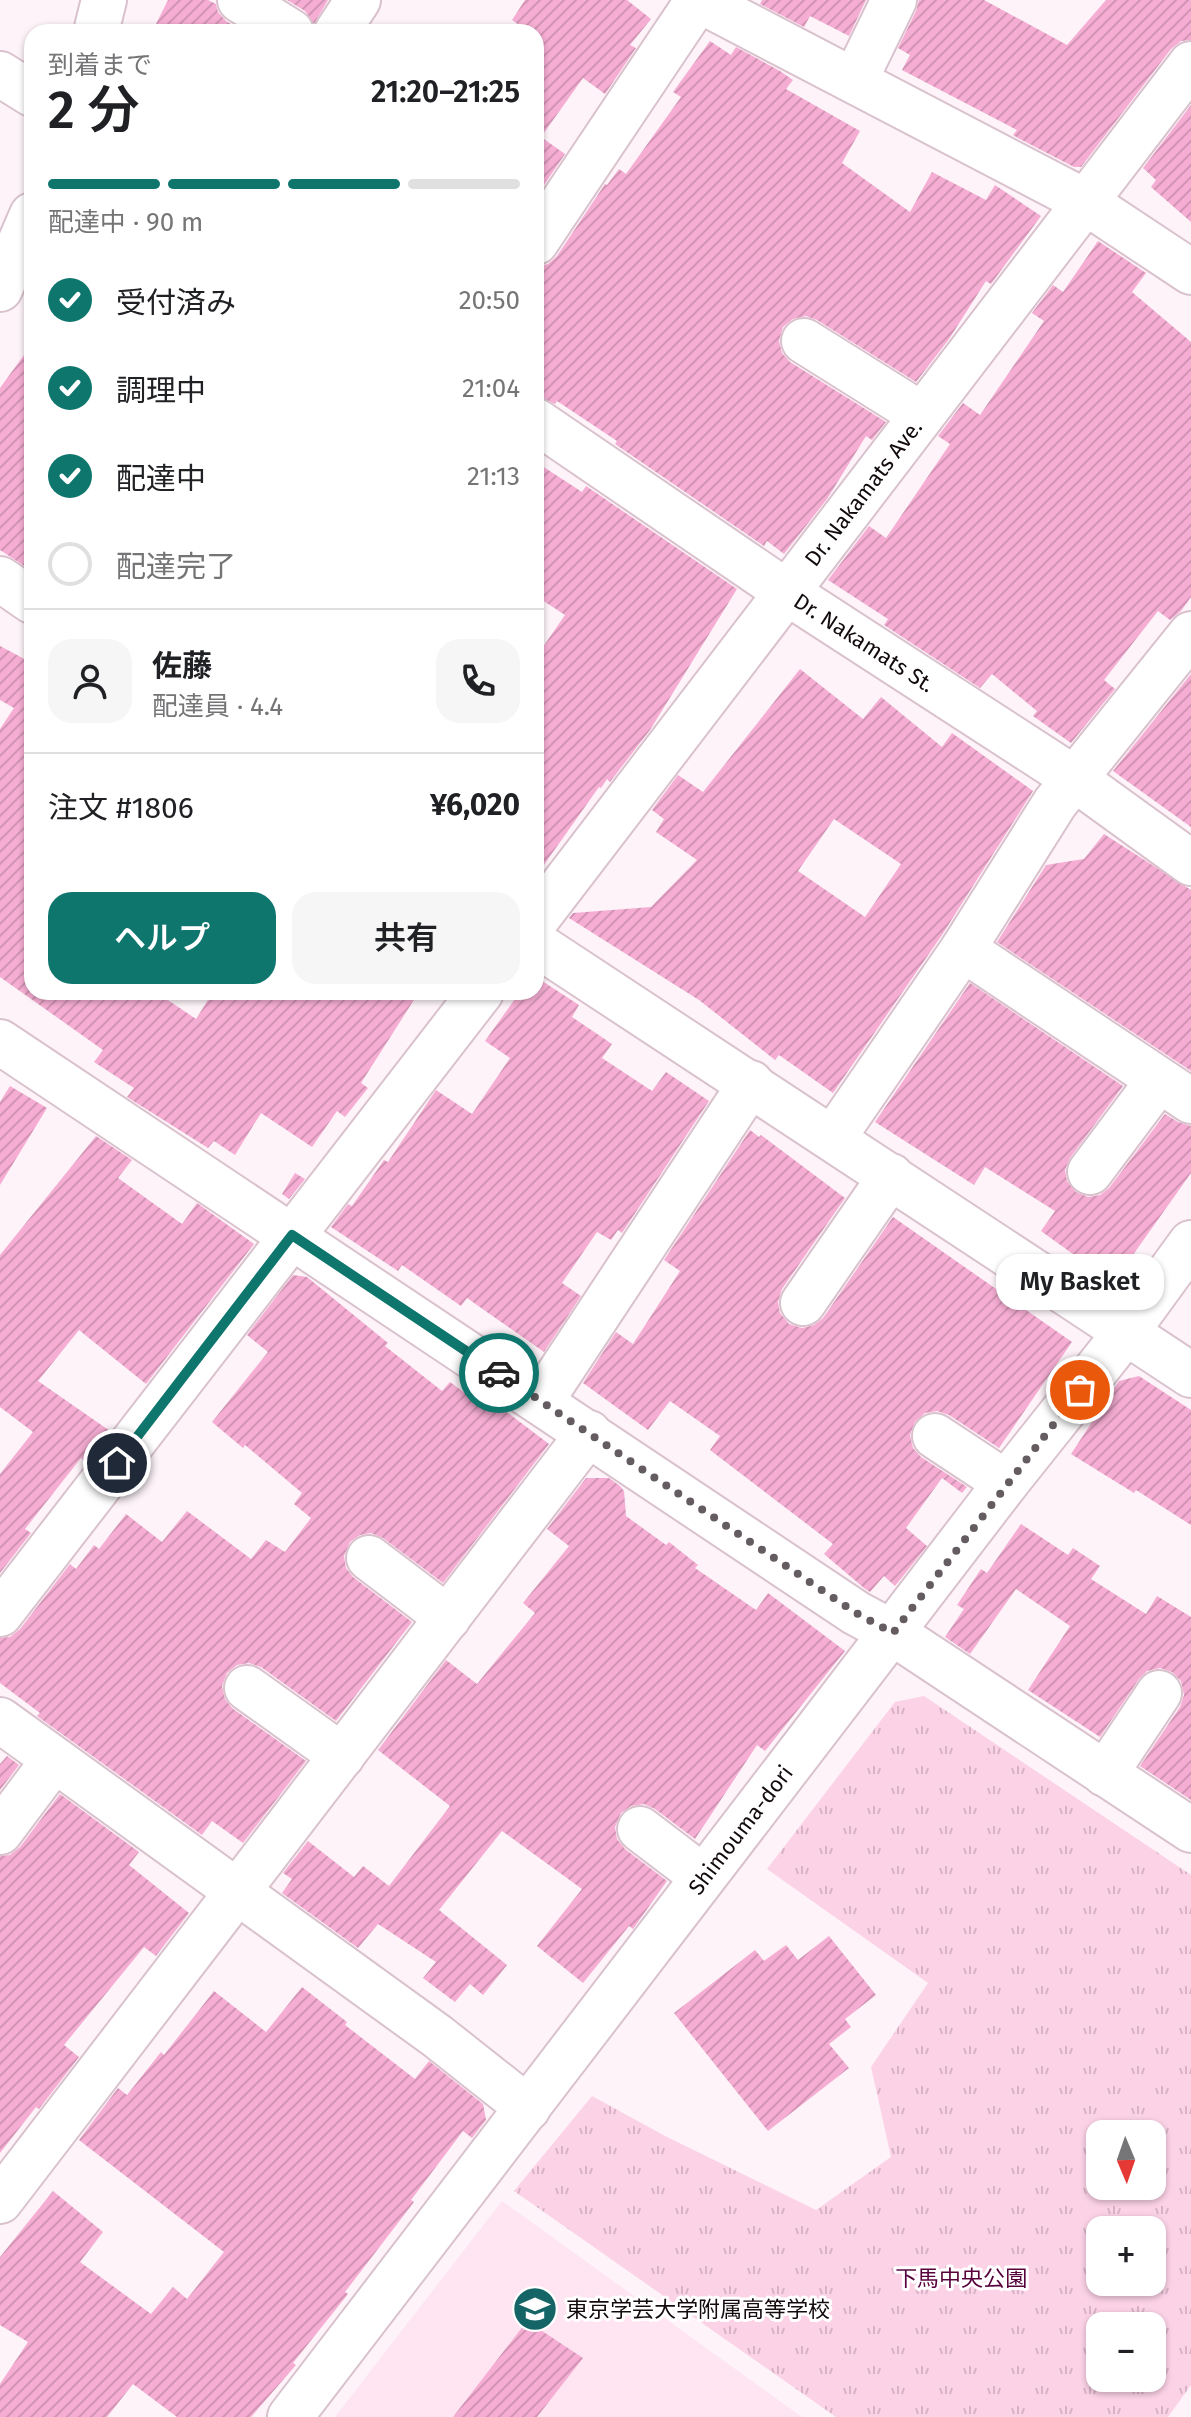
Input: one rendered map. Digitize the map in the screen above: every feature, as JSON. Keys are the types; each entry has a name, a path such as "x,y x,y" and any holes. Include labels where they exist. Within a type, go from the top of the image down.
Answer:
{"street":[{"path":"98,24 104,0"},
{"path":"240,0 278,24"},
{"path":"342,24 358,0"},
{"path":"544,230 698,0 1084,201 1191,272"},
{"path":"855,80 894,0"},
{"name":"Dr. Nakamats Ave.","path":"544,910 1191,64"},
{"path":"0,74 24,89"},
{"path":"2,280 24,232"},
{"path":"804,341 922,415"},
{"name":"Dr. Nakamats St.","path":"544,426 788,593 1075,779 1191,863"},
{"path":"0,579 24,596"},
{"path":"833,1138 963,949 1055,803 1191,634"},
{"path":"544,949 1191,1375"},
{"path":"963,949 1175,1090 1090,1172"},
{"path":"0,1614 475,1000"},
{"path":"0,1042 856,1613 893,1633 1191,1830"},
{"path":"541,1401 751,1083"},
{"path":"803,1303 891,1176"},
{"name":"Shimouma-dori","path":"290,2417 1006,1483 1127,1331 1191,1243"},
{"path":"0,2201 589,1433"},
{"path":"935,1436 1006,1483"},
{"path":"369,1558 448,1618"},
{"path":"247,1688 342,1756"},
{"path":"1105,1774 1159,1693"},
{"path":"0,1720 437,2036 528,2108"},
{"path":"0,1832 54,1760"},
{"path":"640,1829 703,1877"}],"shaded area":[{"name":"東京学芸大学附属高等学校","path":"502,2201 802,2417 335,2417"}],"green space":[{"name":"下馬中央公園","path":"924,1696 1191,1875 1191,2385 1168,2417 836,2417 514,2191 592,2096 665,2136 816,2210 891,2157 871,2067 928,1983 767,1869 895,1702"}],"building":[{"path":"168,0 208,0 216,4 218,12 231,24 156,24"},
{"path":"287,0 328,0 314,24 305,11"},
{"path":"525,0 627,0 651,19 630,45 636,48 605,94 583,78 544,133 544,24 518,24 512,20"},
{"path":"762,0 866,0 849,36 810,16 804,27 760,4"},
{"path":"919,0 984,0 1067,45 1106,0 1191,0 1191,40 1181,41 1171,49 1081,167 1074,167 1013,135 1017,130 902,70 910,55 898,48"},
{"path":"710,41 731,55 736,47 793,80 786,89 860,131 842,163 910,212 932,172 986,200 995,185 1041,216 991,284 986,281 949,339 916,382 817,320 806,316 793,319 783,327 779,341 782,353 790,362 886,422 872,440 866,436 827,499 784,554 767,541 764,546 557,401 555,404 544,399 544,265 557,256 605,184 619,169 626,174 681,97 673,92"},
{"path":"1191,105 1191,222 1151,187 1156,180 1143,168"},
{"path":"544,139 565,154 544,185"},
{"path":"1098,241 1146,273 1132,292 1191,342 1191,597 1170,620 1158,611 1104,680 1115,689 1071,743 1033,716 1037,711 992,674 980,688 884,625 888,619 828,580 869,526 886,538 950,444 938,436 963,403 980,415 1044,321 1032,313 1053,285 1063,292"},
{"path":"24,355 24,566 0,550 0,388"},
{"path":"544,467 582,492 586,486 737,589 650,730 610,782 607,779 599,787 544,865 544,645 565,615 544,601"},
{"path":"0,646 24,659 24,994 0,977 0,729 14,708 0,700"},
{"path":"800,669 863,719 881,697 942,747 952,733 1033,791 942,935 833,1093 779,1055 775,1060 699,1000 569,918 573,913 651,907 697,860 656,832 664,819 652,810 678,775 703,792","holes":["834,819 901,864 865,917 798,871"]},
{"path":"1191,674 1191,827 1113,771"},
{"path":"1104,834 1191,890 1191,1071 997,942 1046,865 1084,859"},
{"path":"544,982 579,1005 572,1017 612,1044 602,1058 652,1091 666,1072 709,1101 622,1233 618,1230 611,1240 597,1232 562,1283 581,1296 544,1352 467,1298 461,1306 402,1265 398,1271 331,1227 348,1204 352,1206 384,1160 388,1162 436,1090 472,1114 510,1058 485,1041 514,1000 544,1000"},
{"path":"970,983 1123,1086 1070,1158 1065,1170 1067,1181 1076,1192 1088,1197 1100,1195 1109,1188 1165,1114 1191,1126 1191,1173 1113,1283 1041,1231 1055,1211 985,1167 974,1185 875,1122"},
{"path":"32,1000 168,1000 196,1019 208,1000 414,1000 361,1083 368,1088 345,1117 337,1111 312,1147 261,1113 235,1155 214,1141 208,1148 127,1097 134,1088 94,1062 103,1050"},
{"path":"10,1086 47,1108 0,1185 0,1102"},
{"path":"750,1130 845,1198 782,1289 778,1302 780,1313 789,1324 802,1328 814,1325 823,1318 893,1217 1072,1342 999,1448 949,1415 937,1411 925,1413 915,1422 910,1435 913,1448 921,1457 967,1487 962,1493 942,1478 906,1528 927,1546 895,1586 884,1576 870,1592 864,1588 824,1554 833,1544 710,1450 720,1436 670,1401 648,1430 583,1383 616,1332 633,1344 680,1271 664,1260"},
{"path":"96,1136 132,1160 118,1178 182,1224 197,1203 254,1244 146,1384 79,1330 38,1381 110,1431 86,1462 81,1458 25,1529 31,1533 0,1573 0,1474 33,1432 0,1407 0,1255"},
{"path":"295,1173 305,1179 289,1199 282,1194"},
{"path":"293,1275 307,1277 442,1391 450,1382 477,1402 483,1394 549,1444 443,1583 383,1538 371,1533 360,1535 350,1542 344,1556 346,1568 353,1577 412,1622 336,1721 261,1667 249,1663 237,1665 227,1673 222,1686 225,1699 232,1708 306,1761 243,1843 212,1821 202,1835 37,1716 40,1713 0,1683 0,1638 10,1637 20,1629 70,1564 76,1569 94,1545 99,1549 126,1514 162,1542 187,1511 251,1559 266,1540 285,1552 311,1518 294,1504 302,1493 212,1422 268,1352 247,1335"},
{"path":"1139,1376 1191,1410 1191,1525 1071,1454 1119,1381"},
{"path":"586,1478 609,1478 620,1486 624,1491 626,1516 666,1545 669,1542 698,1565 695,1568 756,1610 768,1593 845,1651 765,1751 757,1745 695,1839 644,1804 631,1806 621,1813 615,1827 617,1839 625,1849 667,1881 633,1929 629,1926 583,1983 537,1946 582,1889 502,1831 439,1910 507,1965 483,1995 470,1984 455,2002 423,1978 436,1962 378,1924 358,1948 282,1893 292,1879 283,1873 308,1841 354,1877 363,1866 389,1886 450,1806 378,1750 446,1660 477,1684 535,1613 523,1603 569,1546 547,1529"},
{"path":"1021,1524 1068,1555 1073,1548 1100,1566 1091,1579 1146,1614 1157,1596 1191,1617 1191,1800 1140,1766 1180,1707 1184,1695 1181,1681 1172,1672 1160,1668 1147,1671 1100,1737 1028,1690 1070,1626 1016,1589 970,1654 945,1637 964,1609 957,1605 981,1569 987,1573"},
{"path":"7,1756 19,1765 0,1790 0,1764"},
{"path":"60,1794 139,1852 129,1865 189,1913 156,1956 144,1947 64,2045 79,2057 0,2153 0,1856 10,1855 20,1847"},
{"path":"829,1936 876,1995 845,2019 851,2027 829,2044 849,2068 768,2131 674,2013 755,1950 764,1961 786,1945 798,1960"},
{"path":"302,1987 415,2079 429,2061 483,2104 486,2120 472,2138 463,2131 411,2200 414,2202 345,2292 348,2294 293,2363 296,2365 251,2417 177,2417 133,2384 107,2417 0,2417 0,2384 28,2342 0,2325 0,2257 53,2191 103,2232 80,2262 151,2314 173,2287 187,2299 224,2252 79,2140 118,2088 127,2095 161,2052 164,2055 214,1991 266,2032"},
{"path":"527,2321 583,2358 537,2417 453,2417"}],"way so far":[{"path":"499,1373 856,1613 893,1633 1080,1390"}],"place":[{"name":"My Basket","path":"1080,1390"},
{"name":"東京学芸大学附属高等学校","path":"535,2309"}],"route":[{"path":"117,1463 292,1235 499,1373"}]}
